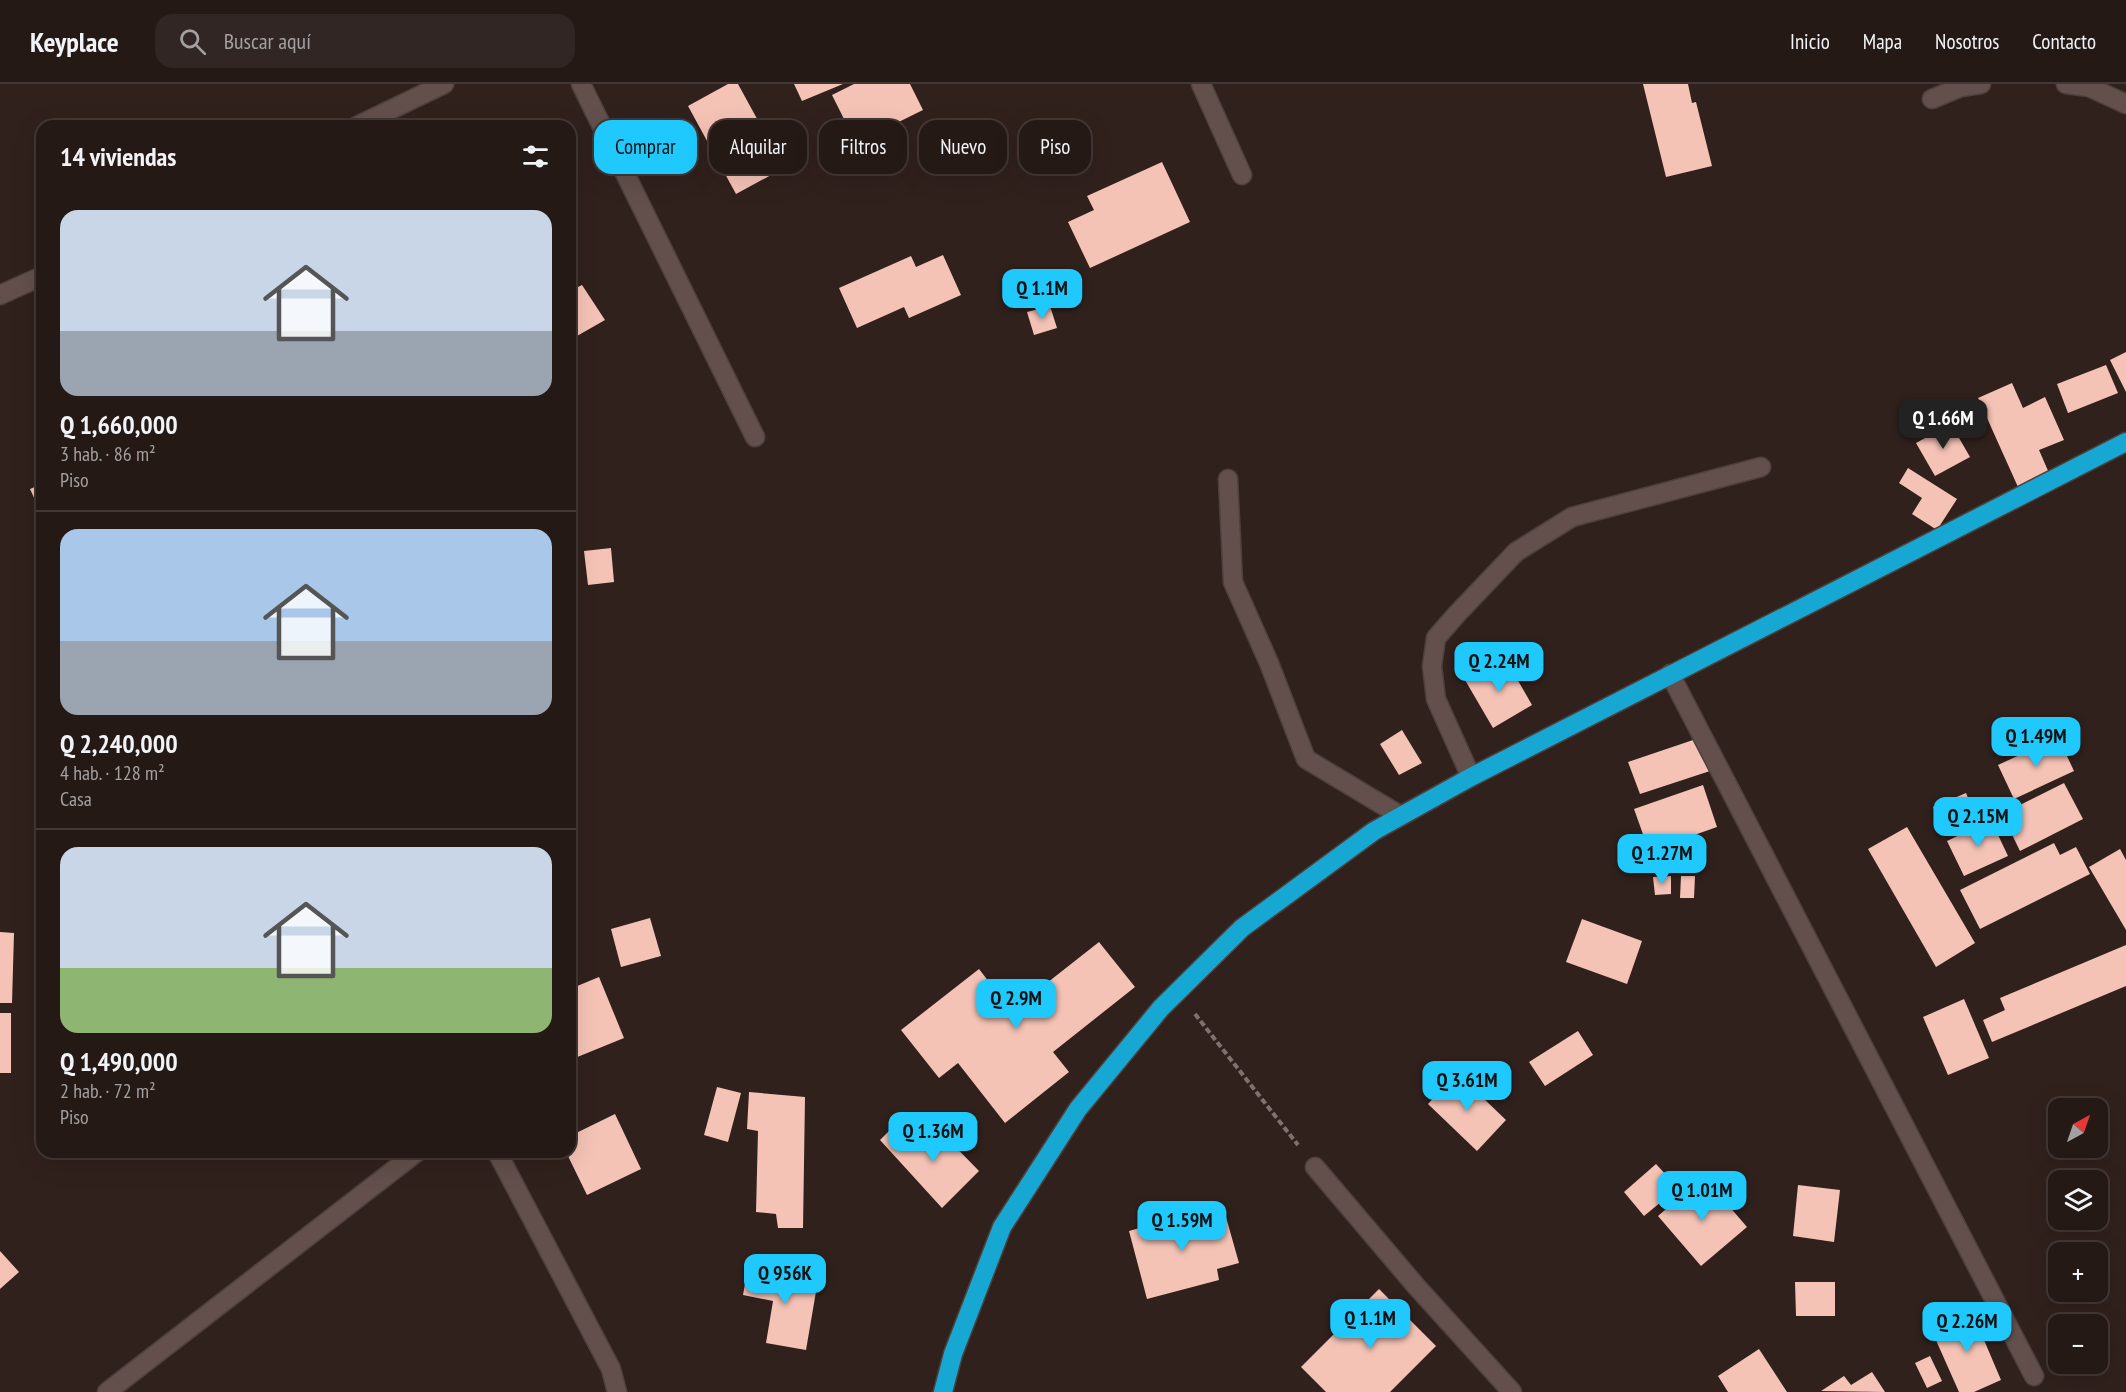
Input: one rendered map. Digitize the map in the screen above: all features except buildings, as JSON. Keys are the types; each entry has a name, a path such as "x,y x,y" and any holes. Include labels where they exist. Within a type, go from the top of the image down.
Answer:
{"highway":[{"path":"943,1392 953,1354 1002,1227 1078,1109 1161,1008 1242,928 1374,831 1471,777 2126,442"}],"street":[{"path":"369,120 444,84"},
{"path":"581,84 755,437"},
{"path":"1201,84 1242,175"},
{"path":"1932,99 1961,87 1981,84"},
{"path":"2066,84 2089,87 2126,104"},
{"path":"0,295 36,279"},
{"path":"1471,777 1436,699 1432,666 1436,638 1457,614 1516,552 1572,517 1761,467"},
{"path":"1228,479 1233,582 1269,663 1306,759 1401,816"},
{"path":"1670,674 2034,1376"},
{"path":"107,1392 409,1158"},
{"path":"500,1158 611,1369 617,1392"},
{"path":"1315,1167 1416,1286 1512,1392"}],"path":[{"path":"1178,992 1315,1167"}]}
